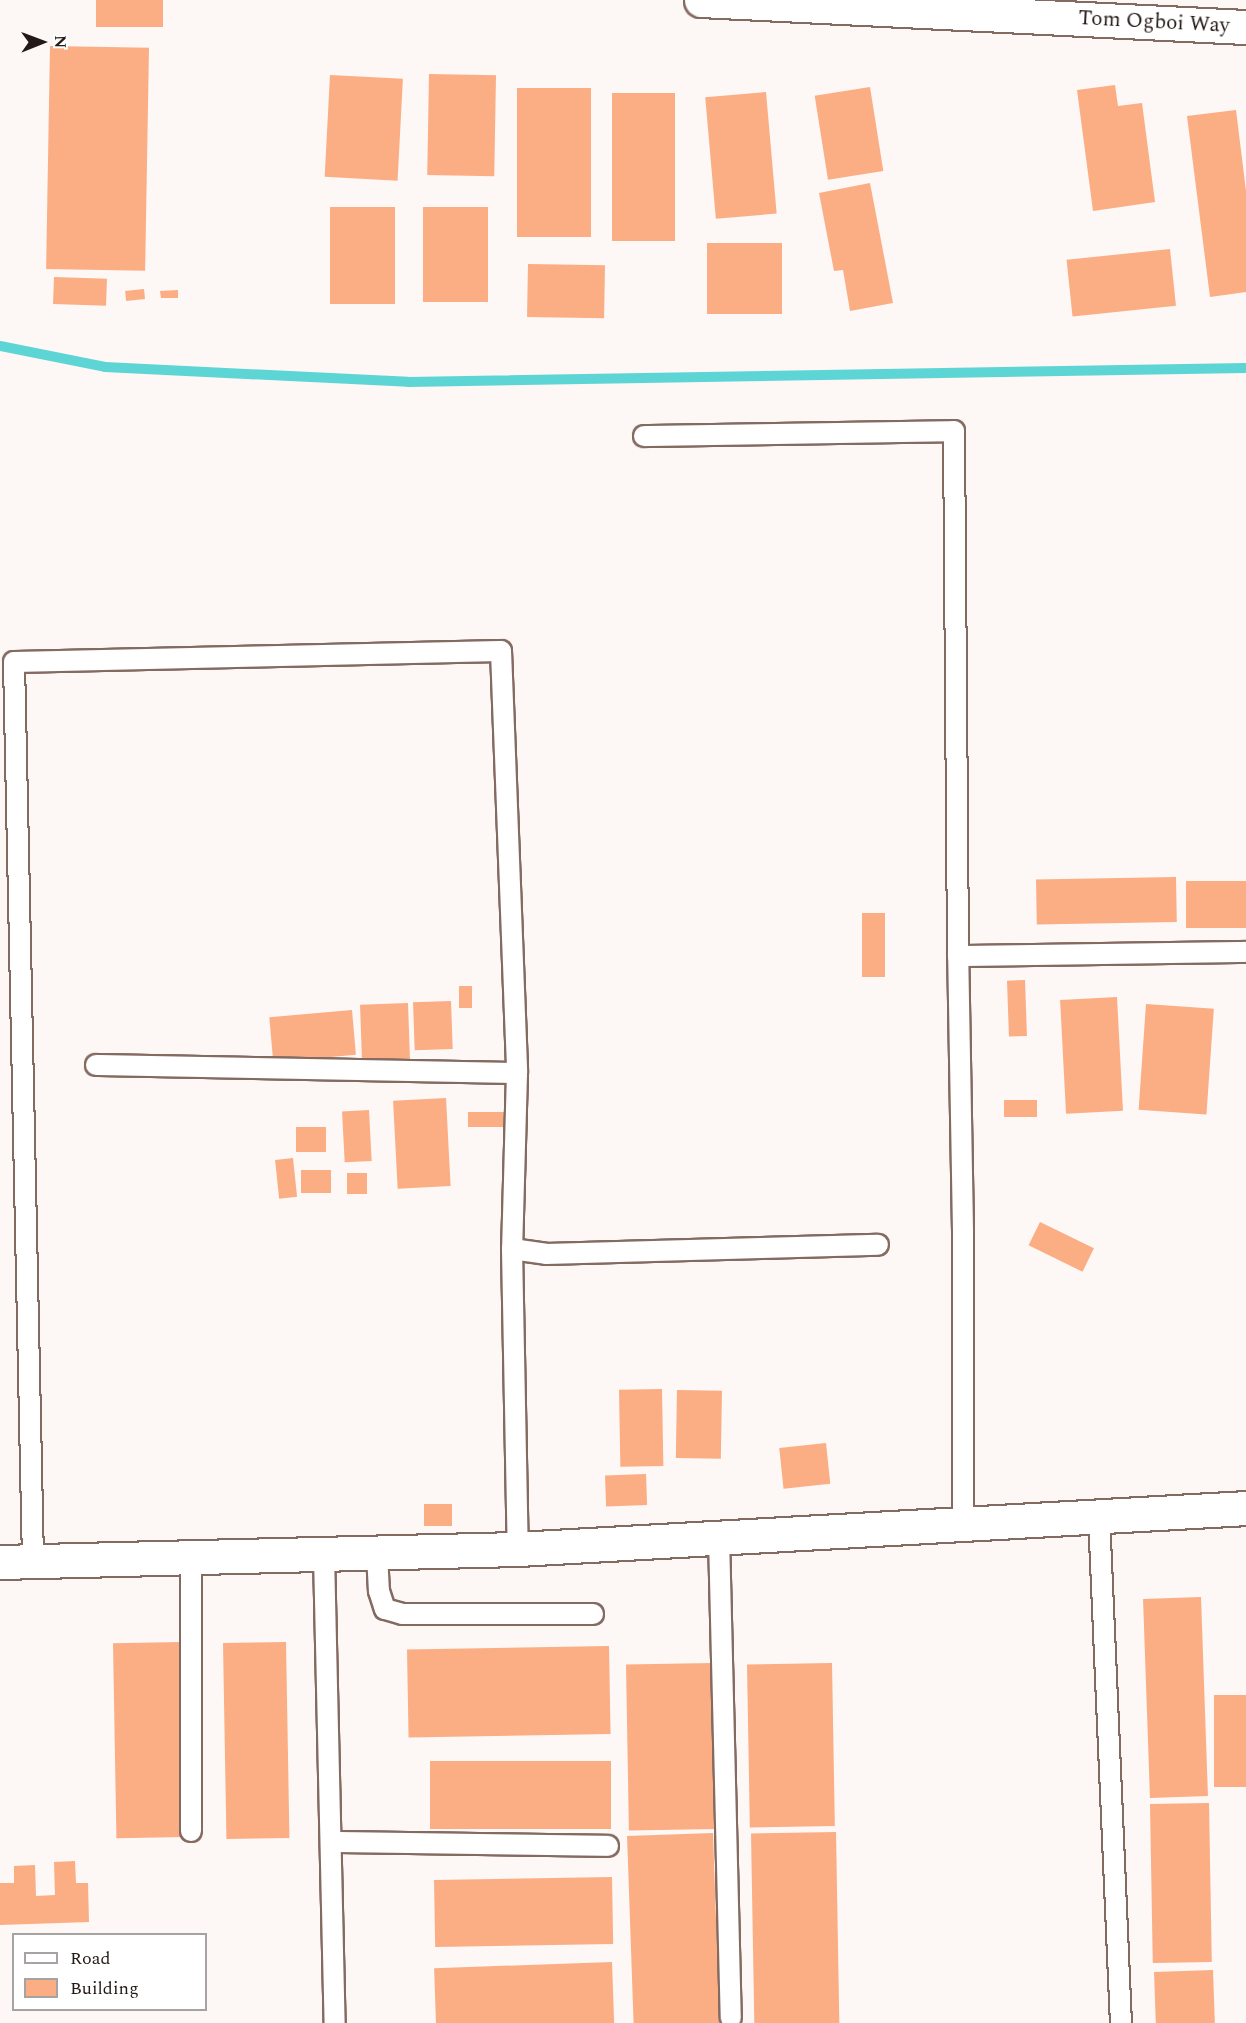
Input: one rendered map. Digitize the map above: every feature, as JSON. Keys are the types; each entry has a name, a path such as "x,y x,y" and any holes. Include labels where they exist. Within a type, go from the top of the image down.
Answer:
{"street":[{"name":"Tom Ogboi Way","path":"701,0 1246,27"},
{"path":"0,1562 518,1549 963,1522 1246,1508"}],"lane":[{"path":"644,436 954,431 958,956 963,1231 963,1522"},
{"path":"33,1561 14,662 501,651 517,1073 512,1248 518,1549"},
{"path":"958,956 1246,952"},
{"path":"96,1065 517,1073"},
{"path":"512,1248 546,1254 878,1245"},
{"path":"1099,1516 1121,2023"},
{"path":"719,1537 731,2018"},
{"path":"377,1554 379,1591 385,1609 402,1614 593,1614"},
{"path":"324,1555 335,2023"},
{"path":"191,1557 191,1831"},
{"path":"331,1842 608,1846"}],"building":[{"path":"96,0 163,0 163,27 96,27"},
{"path":"50,46 149,48 145,271 46,269"},
{"path":"429,74 496,75 494,176 427,175"},
{"path":"330,75 403,79 398,181 325,177"},
{"path":"1115,85 1118,106 1142,103 1155,202 1093,211 1077,90"},
{"path":"870,87 883,171 828,180 815,96"},
{"path":"517,88 591,88 591,237 517,237"},
{"path":"766,92 777,214 716,219 705,97"},
{"path":"612,93 675,93 675,241 612,241"},
{"path":"1236,110 1246,191 1246,292 1210,297 1187,116"},
{"path":"870,183 893,303 850,311 843,270 834,271 819,193"},
{"path":"330,207 395,207 395,304 330,304"},
{"path":"423,207 488,207 488,302 423,302"},
{"path":"707,243 782,243 782,314 707,314"},
{"path":"1170,249 1176,306 1073,317 1067,260"},
{"path":"528,264 605,265 604,318 527,317"},
{"path":"54,277 107,279 106,306 53,304"},
{"path":"144,289 145,299 126,301 125,291"},
{"path":"178,290 178,298 161,298 160,291"},
{"path":"1176,877 1177,922 1037,924 1036,879"},
{"path":"1186,881 1246,881 1246,928 1186,928"},
{"path":"862,913 885,913 885,977 862,977"},
{"path":"1025,980 1027,1036 1009,1037 1007,981"},
{"path":"459,986 472,986 472,1008 459,1008"},
{"path":"1117,997 1123,1111 1066,1114 1060,1000"},
{"path":"451,1001 453,1049 415,1050 413,1002"},
{"path":"408,1003 410,1061 362,1063 360,1005"},
{"path":"1146,1004 1214,1009 1206,1114 1139,1110"},
{"path":"352,1010 356,1055 273,1062 269,1017"},
{"path":"446,1098 451,1186 398,1189 393,1101"},
{"path":"1004,1100 1037,1100 1037,1117 1004,1117"},
{"path":"369,1110 372,1161 345,1162 342,1111"},
{"path":"468,1112 512,1112 512,1127 468,1127"},
{"path":"296,1127 326,1127 326,1152 296,1152"},
{"path":"293,1158 297,1197 279,1199 275,1160"},
{"path":"301,1170 331,1170 331,1193 301,1193"},
{"path":"347,1173 367,1173 367,1194 347,1194"},
{"path":"1040,1222 1094,1248 1083,1272 1029,1245"},
{"path":"662,1389 663,1466 620,1467 619,1390"},
{"path":"677,1390 722,1391 721,1459 676,1458"},
{"path":"826,1443 830,1484 784,1489 779,1448"},
{"path":"646,1474 647,1505 606,1506 605,1475"},
{"path":"424,1504 452,1504 452,1526 424,1526"},
{"path":"1201,1597 1208,1796 1150,1798 1143,1599"},
{"path":"182,1642 185,1837 116,1838 113,1643"},
{"path":"286,1642 289,1838 226,1839 223,1643"},
{"path":"609,1646 611,1734 409,1738 407,1650"},
{"path":"713,1663 716,1829 629,1830 626,1665"},
{"path":"832,1663 835,1826 750,1827 747,1664"},
{"path":"1214,1695 1246,1695 1246,1787 1214,1787"},
{"path":"430,1761 611,1761 611,1829 430,1829"},
{"path":"1209,1803 1212,1962 1153,1963 1150,1804"},
{"path":"836,1832 839,2023 754,2023 751,1833"},
{"path":"713,1833 720,2023 634,2023 627,1836"},
{"path":"75,1861 76,1883 88,1883 89,1922 0,1925 0,1883 14,1883 14,1866 35,1865 36,1896 55,1895 54,1862"},
{"path":"612,1877 613,1944 435,1947 434,1880"},
{"path":"612,1962 614,2023 436,2023 434,1968"},
{"path":"1213,1970 1215,2023 1156,2023 1154,1972"}],"waterway":[{"path":"0,346 105,367 408,382 1246,368"}]}
